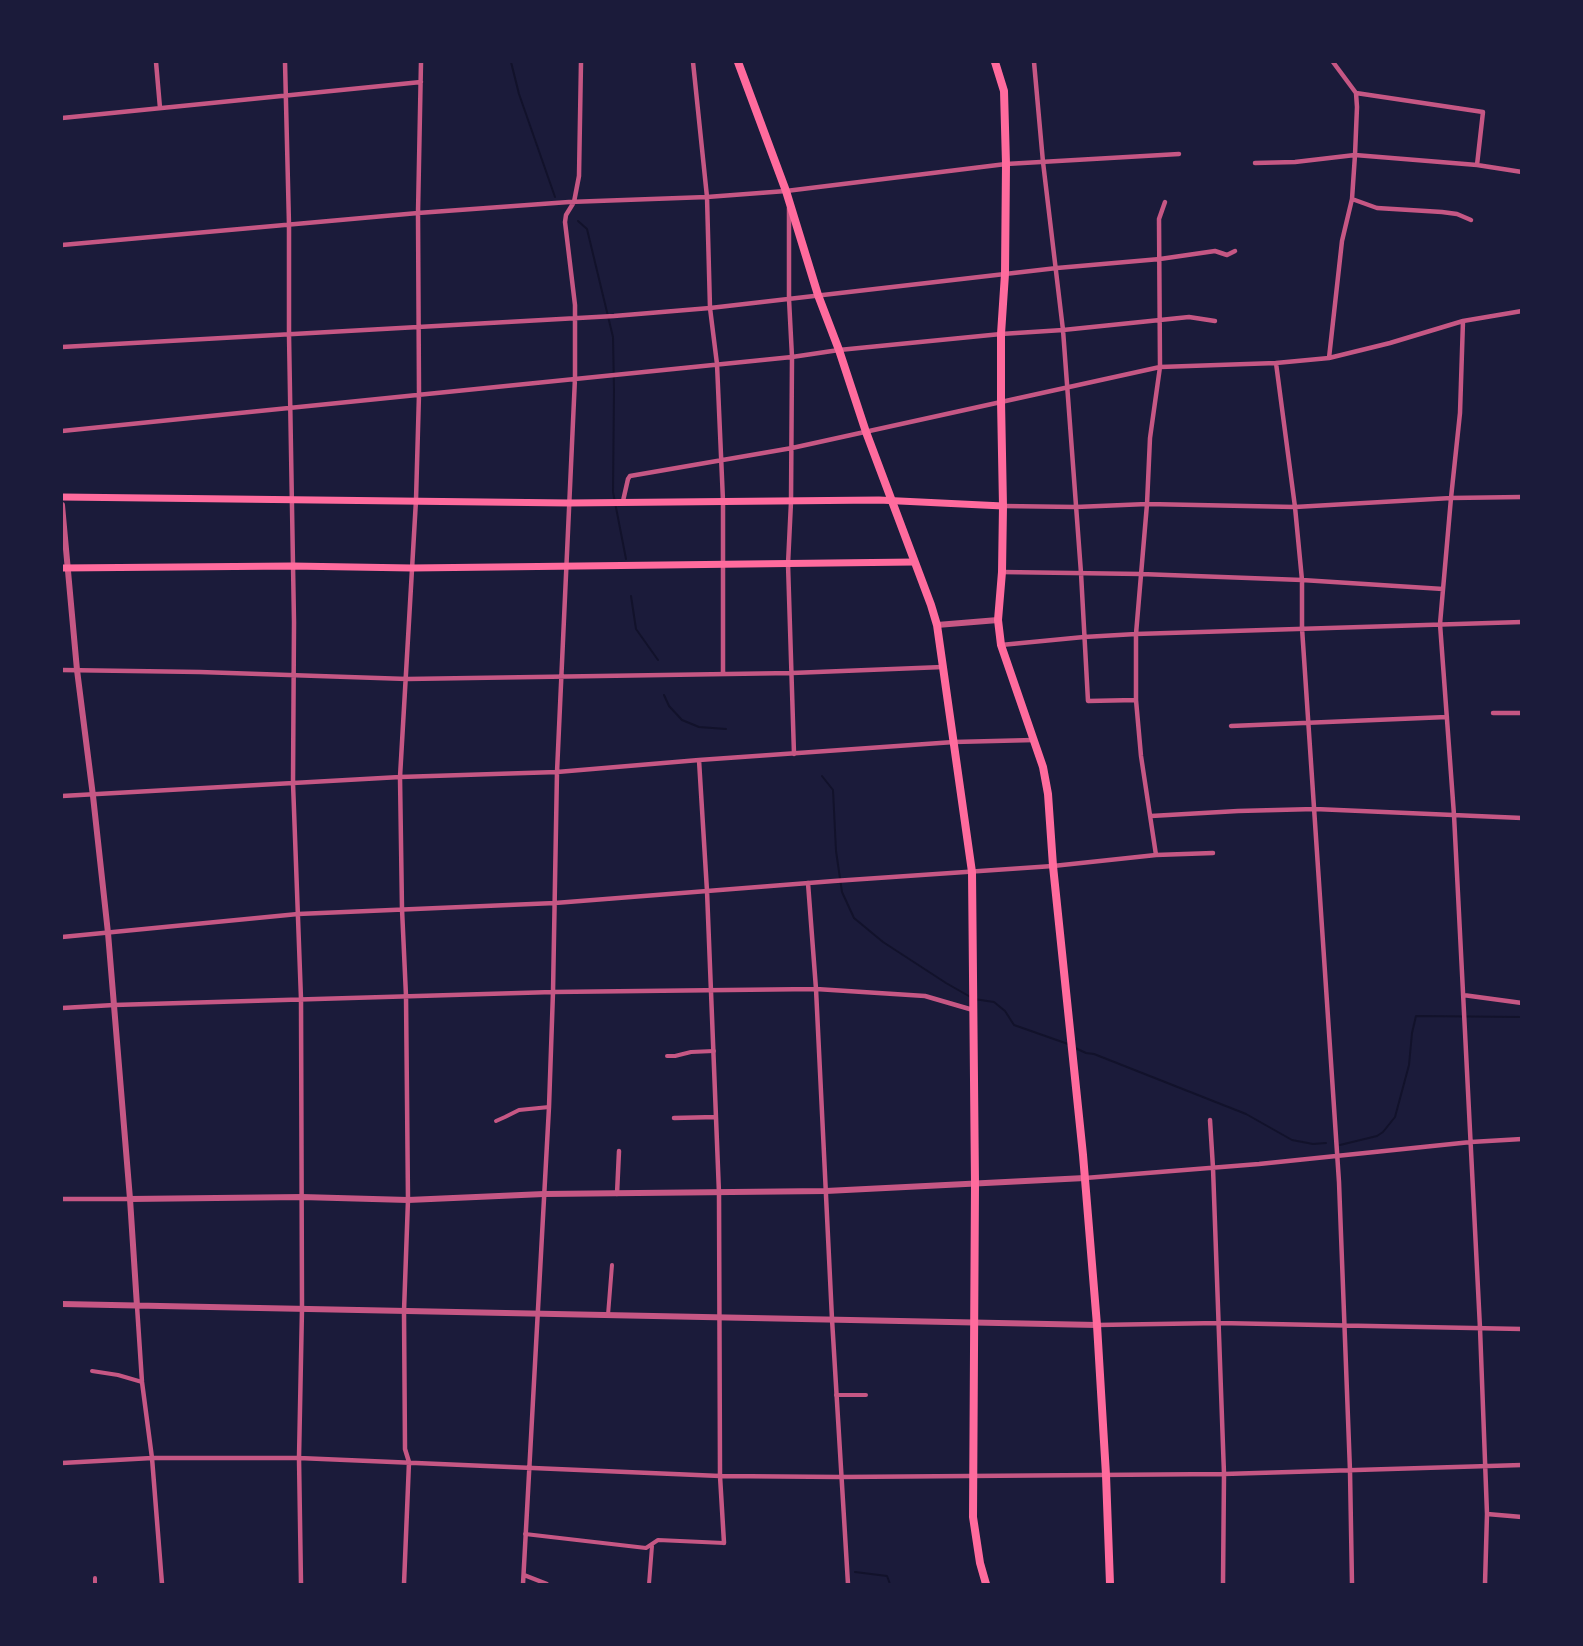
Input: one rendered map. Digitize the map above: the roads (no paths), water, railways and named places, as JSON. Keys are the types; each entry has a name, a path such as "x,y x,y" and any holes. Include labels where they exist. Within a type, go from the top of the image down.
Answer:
{"main road":[{"path":"738,62 787,195 818,295 866,432 937,625 972,872 975,1184 973,1517 980,1563 986,1584"},
{"path":"995,62 1004,91 1006,164 1001,401 1002,572 998,620 1000,645 1043,767 1048,794 1053,866 1085,1178 1106,1475 1110,1584"},
{"path":"62,497 569,503 891,501 1003,506"},
{"path":"64,568 292,566 412,568 914,562"}],"street":[{"path":"156,62 160,108"},
{"path":"285,62 289,225 293,783 301,999 302,1309 299,1458 301,1584"},
{"path":"404,1584 409,1462 405,1449 404,1311 408,1200 406,996 400,777 416,500 421,62"},
{"path":"523,1584 549,1107 557,772 575,378 574,289 565,222 566,214 574,202 579,176 581,62"},
{"path":"693,62 707,197 710,308 717,364 722,461 723,674"},
{"path":"1034,62 1043,162 1063,330 1088,701 1136,700"},
{"path":"1329,358 1342,241 1352,198 1356,93 1333,62"},
{"path":"62,118 421,82"},
{"path":"1356,93 1483,112 1477,165"},
{"path":"62,245 418,213 574,202 787,195 1006,164 1179,154"},
{"path":"1255,164 1355,155 1477,165 1521,172"},
{"path":"787,195 792,357 792,502 788,564 794,754"},
{"path":"1352,198 1377,208 1442,212 1457,214 1471,220"},
{"path":"1156,855 1141,756 1136,700 1136,634 1150,438 1160,367 1160,219 1166,202"},
{"path":"62,347 614,316 710,308 1215,251 1227,255 1235,251"},
{"path":"620,501 628,477 792,448 1160,367 1276,363 1329,358 1463,321 1521,312"},
{"path":"62,430 1002,334 1189,317 1215,321"},
{"path":"1463,321 1460,413 1450,498 1440,624 1454,815 1480,1328 1487,1514 1485,1584"},
{"path":"1276,363 1302,580 1302,628 1338,1155 1352,1584"},
{"path":"1003,506 1076,507 1147,504 1295,507 1450,498 1521,497"},
{"path":"62,505 64,568 108,933 130,1199 142,1382 152,1458 162,1584"},
{"path":"1002,572 1302,580 1443,589"},
{"path":"937,625 998,620"},
{"path":"1000,645 1136,634 1521,622"},
{"path":"62,670 407,679 792,673 943,667"},
{"path":"1493,713 1521,713"},
{"path":"1231,726 1447,717"},
{"path":"62,796 400,777 557,772 954,742 1034,740"},
{"path":"525,1534 646,1548 658,1540 724,1543 720,1476 719,1193 707,891 699,760"},
{"path":"1150,816 1315,809 1521,818"},
{"path":"62,937 298,914 555,903 834,880 1053,866 1156,855 1213,853"},
{"path":"808,883 816,989 836,1395 848,1584"},
{"path":"62,1008 553,992 816,989 925,996 973,1008"},
{"path":"1463,995 1521,1003"},
{"path":"667,1056 714,1051"},
{"path":"496,1120 519,1110 549,1107"},
{"path":"674,1118 716,1117"},
{"path":"1210,1120 1224,1474 1223,1584"},
{"path":"62,1199 302,1197 408,1200 544,1194 826,1191 1085,1178 1521,1139"},
{"path":"617,1194 619,1151"},
{"path":"608,1315 612,1265"},
{"path":"62,1304 1096,1325 1219,1323 1521,1329"},
{"path":"92,1371 142,1382"},
{"path":"836,1395 866,1395"},
{"path":"62,1462 152,1458 299,1458 720,1476 841,1477 1224,1474 1521,1466"},
{"path":"1487,1514 1521,1516"},
{"path":"649,1584 652,1545"},
{"path":"524,1575 547,1584"},
{"path":"94,1578 95,1584"}],"waterway":[{"path":"511,62 519,94 555,197"},
{"path":"578,221 587,229 613,337 613,492 626,559"},
{"path":"631,596 636,629 658,660"},
{"path":"664,695 669,706 682,720 699,727 726,729"},
{"path":"822,776 833,790 836,851 842,892 854,918 883,942 946,983 974,999 994,1002 1005,1011 1014,1025 1068,1044"},
{"path":"1340,1145 1377,1136 1395,1117 1409,1065 1416,1016 1522,1017"},
{"path":"1073,1047 1246,1114 1292,1140 1313,1144 1326,1143"},
{"path":"855,1572 887,1576 890,1584"}]}
